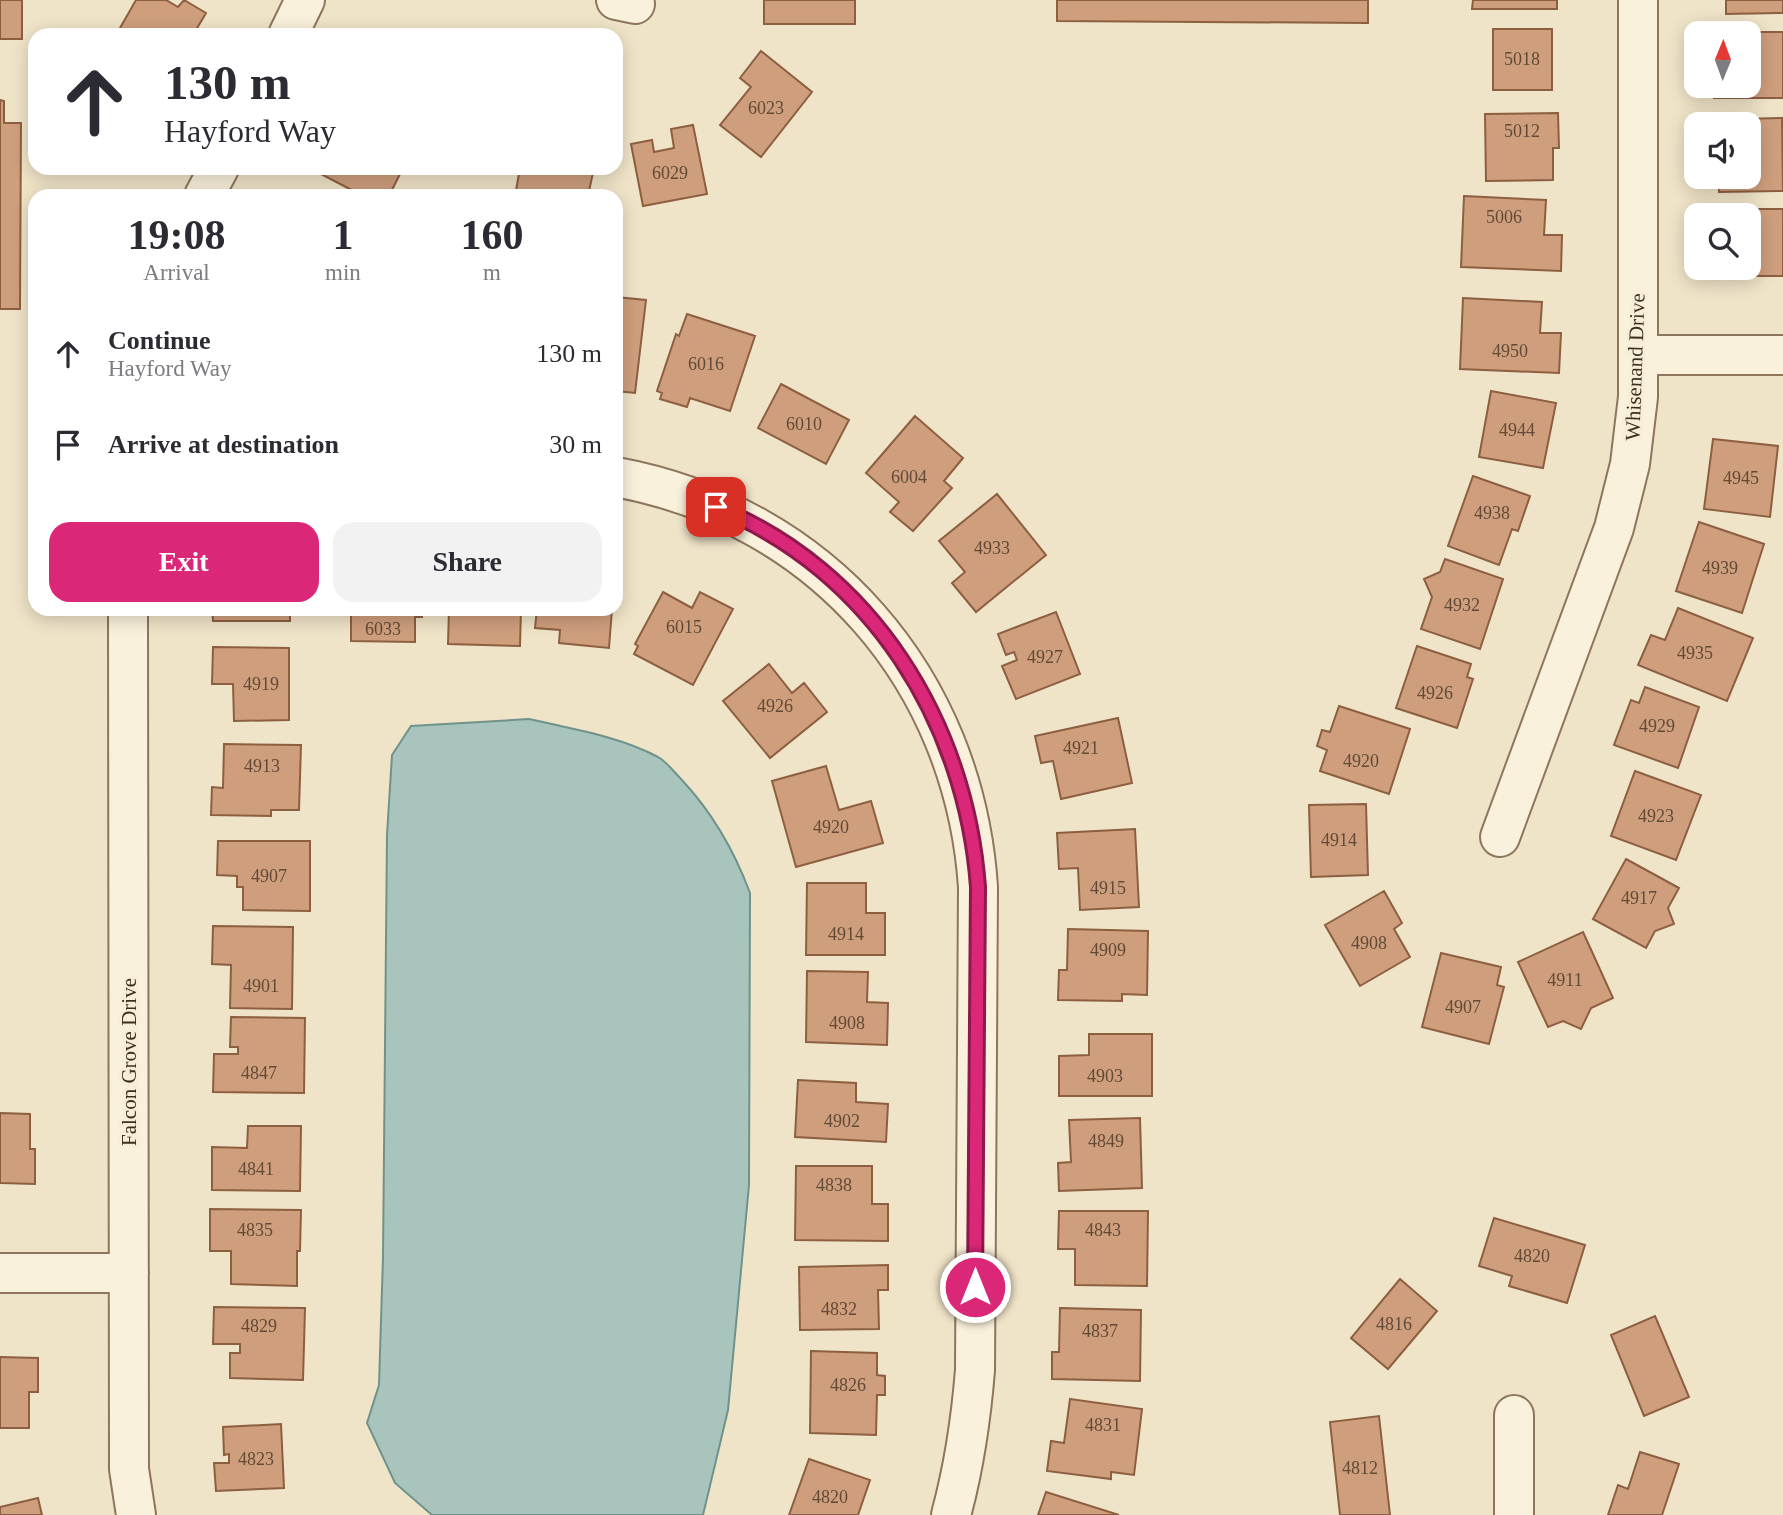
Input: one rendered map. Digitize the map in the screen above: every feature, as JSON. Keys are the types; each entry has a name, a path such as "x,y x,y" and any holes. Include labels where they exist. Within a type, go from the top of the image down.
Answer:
{"street":[{"path":"292,28 306,0"},
{"name":"Whisenand Drive","path":"1500,837 1621,506 1634,439 1638,397 1638,0"},
{"path":"1638,355 1783,355"},
{"path":"623,479 668,490 733,514 806,558 858,604 881,630 911,673 943,736 965,803 977,871 975,1370 965,1459 951,1515"},
{"name":"Falcon Grove Drive","path":"128,616 129,1469 136,1515"},
{"path":"0,1273 129,1273"},
{"path":"1514,1415 1514,1515"}],"water":[{"path":"529,719 611,738 661,759 713,819 730,847 750,893 749,1185 728,1410 703,1515 432,1515 395,1483 367,1423 379,1385 383,1257 387,835 392,755 411,726"}],"building":[{"path":"0,0 22,0 22,39 0,39"},
{"path":"136,0 166,0 178,7 184,0 206,13 197,28 120,28"},
{"path":"764,0 855,0 855,24 764,24"},
{"path":"1057,0 1368,0 1368,23 1057,21"},
{"path":"1473,0 1557,0 1557,9 1472,9"},
{"path":"1726,0 1783,0 1783,13 1726,14"},
{"path":"1493,29 1552,29 1552,90 1493,90"},
{"path":"1761,32 1783,32 1783,98 1761,98"},
{"path":"761,51 812,92 761,157 720,125 751,87 740,78"},
{"path":"0,100 4,101 4,123 21,123 20,309 0,309"},
{"path":"1558,113 1559,148 1553,148 1553,180 1486,181 1485,114"},
{"path":"1782,118 1783,191 1719,192 1719,189 1761,189 1761,119"},
{"path":"693,125 707,194 643,206 631,144 652,140 654,152 674,148 671,129"},
{"path":"323,175 400,175 392,189 350,189"},
{"path":"519,175 592,175 590,189 516,189"},
{"path":"1464,196 1546,200 1544,235 1562,235 1561,271 1461,267"},
{"path":"1761,209 1783,209 1783,276 1761,276"},
{"path":"623,298 646,300 635,393 623,392"},
{"path":"1463,298 1542,302 1540,333 1561,333 1559,373 1460,369"},
{"path":"687,314 755,336 730,411 690,398 687,407 660,399 662,393 657,391 676,334 679,336"},
{"path":"781,384 849,420 826,464 758,428"},
{"path":"1491,391 1556,403 1543,468 1479,457"},
{"path":"915,416 963,458 944,481 952,488 913,531 890,512 899,502 866,473"},
{"path":"1713,439 1778,446 1770,517 1704,509"},
{"path":"1473,476 1530,496 1518,531 1512,529 1499,565 1448,546"},
{"path":"997,494 1046,555 976,612 952,583 965,572 939,541"},
{"path":"1699,522 1764,544 1742,613 1676,591"},
{"path":"1445,559 1503,579 1480,649 1421,629 1432,597 1424,579 1440,572"},
{"path":"663,592 692,608 700,592 733,609 693,685 634,654 638,646 635,644"},
{"path":"1678,608 1753,638 1727,701 1638,665 1651,635 1665,640"},
{"path":"1056,612 1080,674 1016,699 1002,666 1017,660 1014,652 1006,655 998,634"},
{"path":"213,616 290,616 290,621 213,621"},
{"path":"351,616 422,616 415,617 415,642 351,641"},
{"path":"449,616 521,616 520,646 448,644"},
{"path":"536,616 611,616 609,648 559,643 560,630 535,628"},
{"path":"1417,646 1471,664 1467,677 1473,679 1457,728 1396,708"},
{"path":"213,647 289,648 289,720 234,721 233,684 212,684"},
{"path":"769,664 792,693 804,683 827,712 770,758 723,701"},
{"path":"1645,687 1699,707 1678,768 1614,745 1631,700 1639,703"},
{"path":"1339,706 1410,729 1389,794 1320,771 1327,750 1317,746 1322,730 1330,732"},
{"path":"1118,718 1132,783 1061,799 1053,761 1041,763 1035,736"},
{"path":"224,744 301,745 299,810 271,810 271,816 211,815 212,787 223,788"},
{"path":"826,766 839,810 871,801 883,843 796,867 772,781"},
{"path":"1635,771 1701,795 1676,860 1611,836"},
{"path":"1366,804 1368,875 1311,877 1309,805"},
{"path":"1135,829 1139,907 1080,910 1078,868 1059,869 1057,833"},
{"path":"218,841 310,841 310,911 243,910 243,887 237,887 237,876 217,875"},
{"path":"1626,859 1679,888 1668,908 1674,924 1655,931 1646,948 1593,919"},
{"path":"807,883 866,883 866,913 885,913 885,955 806,955"},
{"path":"1384,891 1402,923 1394,929 1410,957 1360,986 1325,925"},
{"path":"213,926 293,927 292,1009 230,1008 231,965 212,964"},
{"path":"1068,929 1148,931 1147,995 1122,994 1122,1001 1058,1000 1059,970 1067,970"},
{"path":"1583,932 1613,998 1591,1008 1581,1029 1563,1021 1548,1027 1518,962"},
{"path":"1441,953 1501,967 1497,985 1504,987 1489,1044 1422,1027"},
{"path":"807,971 868,972 867,1002 888,1003 887,1045 806,1042"},
{"path":"231,1017 305,1018 304,1093 213,1092 214,1054 238,1054 238,1047 230,1047"},
{"path":"1089,1034 1152,1034 1152,1096 1059,1096 1059,1056 1089,1055"},
{"path":"798,1080 856,1083 856,1102 888,1104 886,1142 795,1137"},
{"path":"0,1113 30,1114 30,1149 35,1149 35,1184 0,1183"},
{"path":"1140,1118 1142,1188 1059,1191 1058,1163 1071,1162 1069,1120"},
{"path":"248,1126 301,1126 300,1191 212,1190 212,1147 247,1148"},
{"path":"796,1166 872,1166 872,1204 888,1204 888,1241 795,1240"},
{"path":"210,1209 301,1210 297,1286 231,1284 231,1251 210,1251"},
{"path":"1059,1211 1148,1211 1147,1286 1075,1285 1075,1249 1058,1249"},
{"path":"1494,1218 1585,1245 1567,1303 1509,1286 1512,1276 1479,1266"},
{"path":"888,1265 888,1290 878,1290 879,1329 800,1330 799,1267"},
{"path":"1400,1279 1437,1311 1388,1369 1351,1338"},
{"path":"214,1307 305,1308 303,1380 230,1378 230,1353 240,1353 240,1344 213,1344"},
{"path":"1060,1308 1141,1310 1140,1381 1052,1379 1052,1352 1059,1352"},
{"path":"1655,1316 1689,1397 1644,1416 1611,1335"},
{"path":"811,1351 877,1353 877,1375 885,1376 885,1395 877,1395 876,1435 810,1433"},
{"path":"0,1357 38,1358 38,1392 29,1392 29,1428 0,1428"},
{"path":"1070,1399 1142,1409 1134,1475 1111,1472 1111,1479 1047,1471 1051,1441 1064,1443"},
{"path":"1379,1416 1390,1515 1340,1515 1330,1422"},
{"path":"281,1424 284,1488 216,1491 214,1463 229,1463 229,1454 224,1455 223,1427"},
{"path":"1640,1452 1679,1464 1662,1515 1608,1515 1618,1485 1628,1489"},
{"path":"809,1459 870,1480 858,1515 789,1515"},
{"path":"1046,1492 1119,1515 1038,1515"},
{"path":"38,1498 42,1515 0,1515 0,1507"}],"route":[{"path":"716,507 763,531 806,558 858,604 881,630 911,673 928,704 961,786 972,837 978,887 975,1287"}]}
